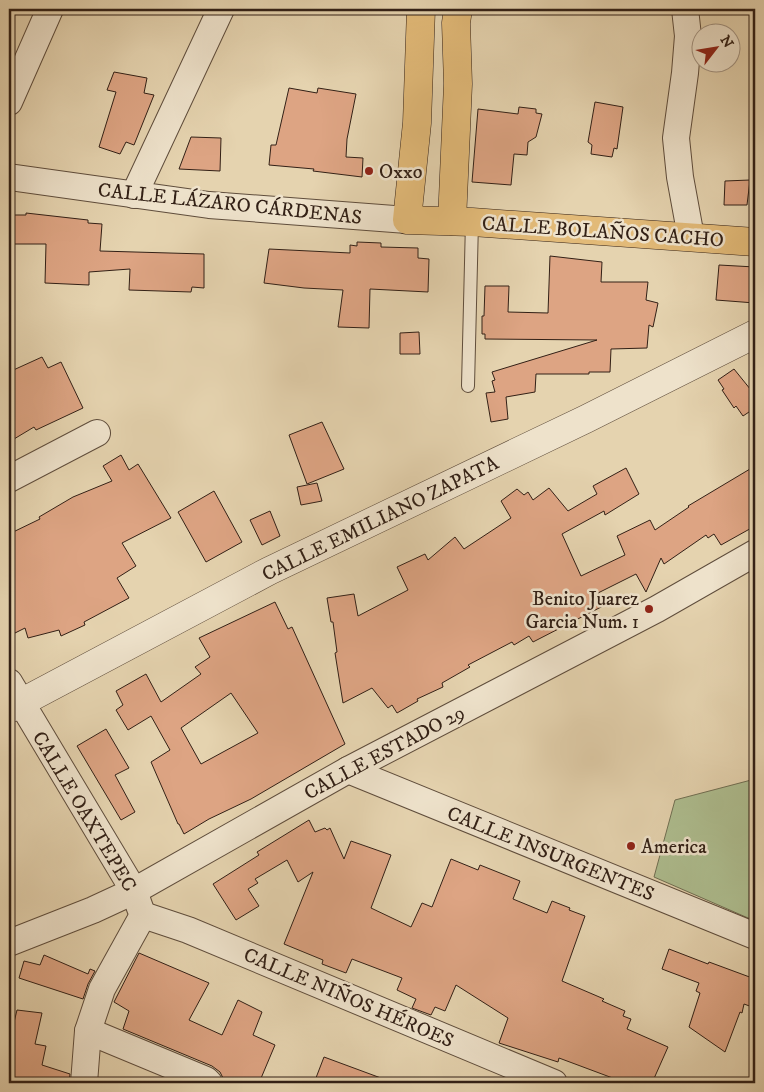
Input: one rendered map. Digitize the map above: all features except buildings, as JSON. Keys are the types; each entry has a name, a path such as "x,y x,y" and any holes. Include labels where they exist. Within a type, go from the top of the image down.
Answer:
{"main road":[{"path":"408,220 417,123 421,17 457,16 462,222"},
{"name":"CALLE LÁZARO CÁRDENAS","path":"408,220 462,222"},
{"name":"CALLE BOLAÑOS CACHO","path":"462,222 755,242"}],"street":[{"path":"9,102 50,9"},
{"path":"134,195 221,9"},
{"path":"685,9 688,36 676,138 680,177 690,237"},
{"name":"CALLE LÁZARO CÁRDENAS","path":"9,177 209,205 408,220"},
{"name":"CALLE EMILIANO ZAPATA","path":"13,698 270,571 586,420 755,334"},
{"path":"9,479 97,433"},
{"name":"CALLE ESTADO 29","path":"9,944 134,891 348,770 657,609 755,553"},
{"name":"CALLE OAXTEPEC","path":"13,698 76,792 134,891 143,915"},
{"name":"CALLE INSURGENTES","path":"348,770 755,936"},
{"path":"84,1083 88,1031 102,989 143,915"},
{"name":"CALLE NIÑOS HÉROES","path":"143,915 188,930 554,1083"},
{"path":"88,1031 206,1080 209,1083"}],"lane":[{"path":"462,222 468,386"}],"green space":[{"path":"755,779 755,921 654,877 675,800"}],"place":[{"name":"Oxxo","path":"369,171"},
{"name":"Benito Juarez Garcia Num. 1","path":"649,609"},
{"name":"America","path":"631,846"}]}
